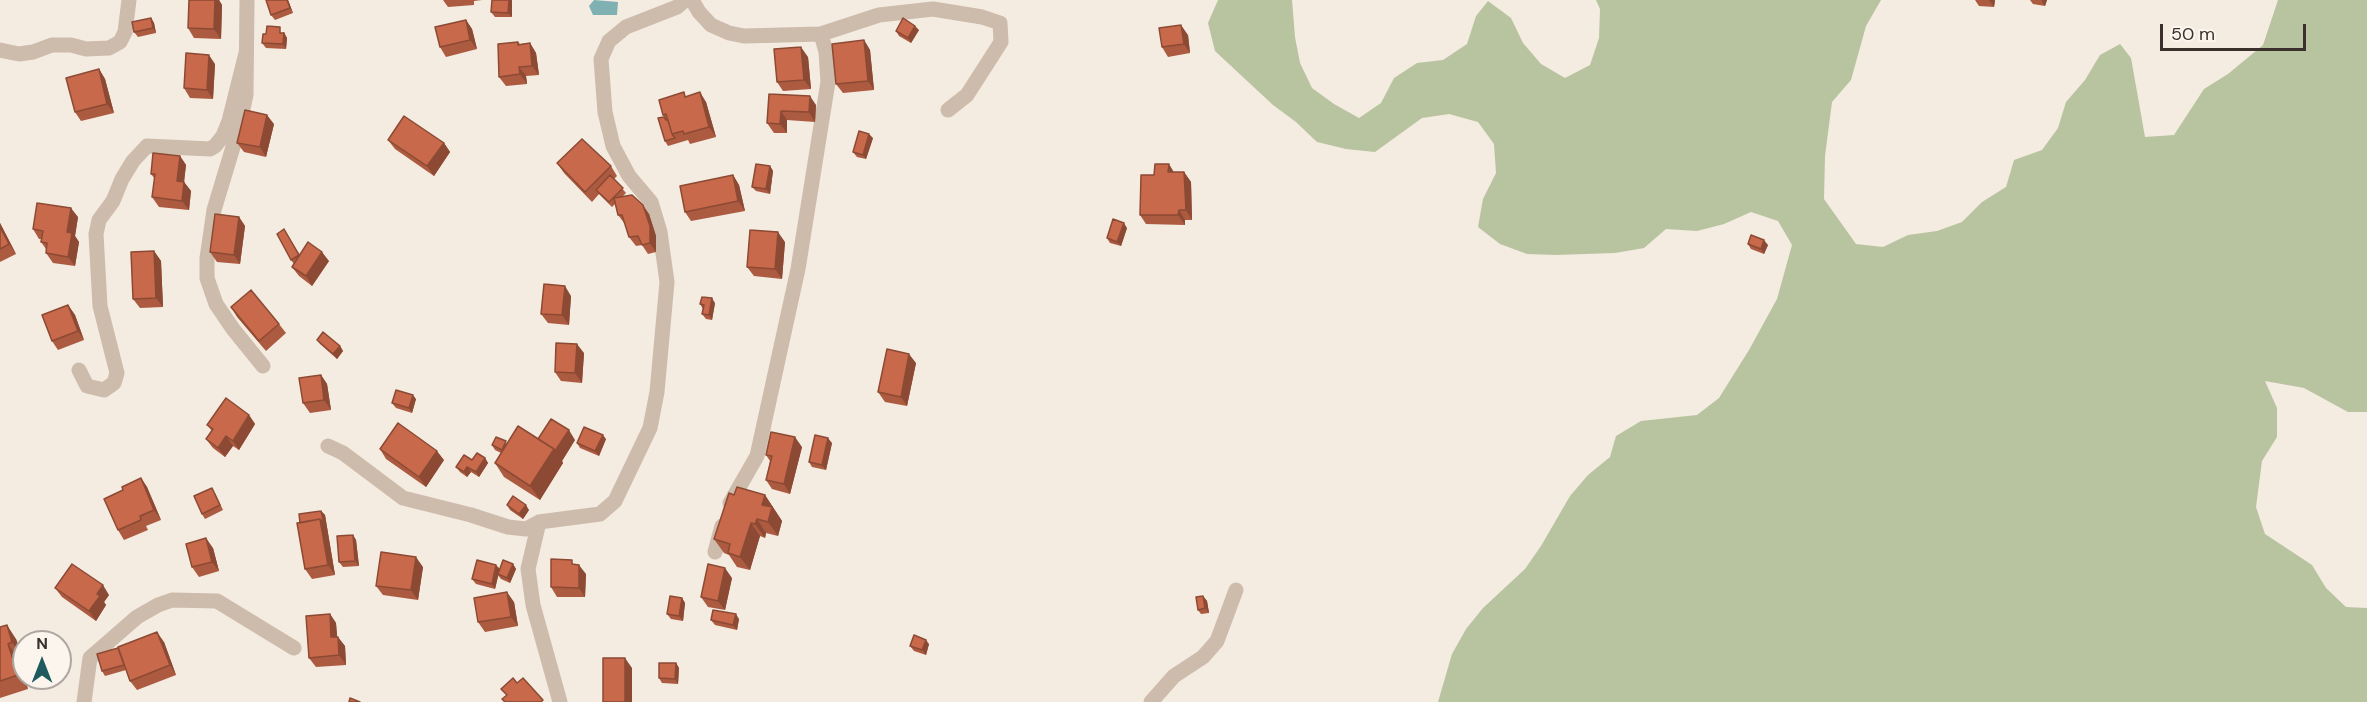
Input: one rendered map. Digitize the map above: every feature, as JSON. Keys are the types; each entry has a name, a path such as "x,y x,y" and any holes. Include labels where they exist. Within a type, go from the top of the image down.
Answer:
{"street":[{"path":"0,50 19,54 52,45 71,45 86,49 109,48 120,42 125,32 129,0"},
{"path":"247,0 246,95 239,127 214,210 207,258 207,278 216,304 233,330 263,366"},
{"path":"328,446 343,453 403,498 471,515 507,527 526,529 539,522 600,514 615,501 650,428 657,392 667,282 660,232 651,202 629,176 613,146 605,112 601,59 609,41 626,27 677,8 685,0"},
{"path":"692,0 711,25 729,33 744,36 821,34 879,15 933,9 982,17 1000,23 1001,42 967,95 948,110"},
{"path":"715,552 731,502 757,456 798,269 828,82 826,52 821,34"},
{"path":"79,370 87,386 104,390 114,384 117,373 100,306 96,234 99,220 113,201 133,161 147,146 210,149 215,146 223,136 229,121 246,53"},
{"path":"539,522 528,569 533,605 560,702"},
{"path":"1151,702 1173,676 1203,657 1217,641 1236,590"},
{"path":"84,702 90,658 137,617 172,600 217,601 294,648"}],"green space":[{"path":"1218,0 1292,0 1300,63 1312,88 1359,118 1381,103 1394,78 1417,63 1443,60 1467,44 1476,16 1488,1 1511,18 1523,43 1541,64 1565,78 1590,65 1599,38 1600,9 1596,0 1881,0 1866,26 1851,80 1832,102 1825,156 1824,199 1856,244 1883,247 1908,235 1937,231 1962,222 1982,202 2006,187 2014,160 2042,150 2058,128 2066,102 2085,80 2100,55 2120,44 2131,58 2145,137 2174,135 2204,89 2228,74 2263,45 2278,0 2367,0 2367,412 2348,412 2304,388 2265,381 2277,408 2277,437 2262,461 2256,507 2265,534 2312,565 2326,588 2346,607 2367,608 2367,702 1438,702 1452,654 1466,629 1483,608 1525,569 1570,496 1588,475 1610,457 1616,436 1641,421 1697,415 1719,398 1777,299 1792,245 1778,221 1751,212 1724,224 1697,231 1666,229 1644,248 1615,253 1527,254 1500,244 1478,227 1483,199 1496,173 1494,144 1478,122 1449,114 1422,118 1375,152 1346,149 1317,142 1215,51 1208,23"}],"water":[{"path":"594,0 618,2 617,15 593,15 589,6"}],"building":[{"path":"189,0 215,0 214,29 188,28"},
{"path":"266,0 287,0 290,8 271,15"},
{"path":"492,0 509,0 508,13 491,12"},
{"path":"151,18 153,28 134,32 132,22"},
{"path":"903,18 915,26 908,38 896,31"},
{"path":"466,20 470,40 440,47 435,27"},
{"path":"1181,25 1184,44 1162,47 1159,28"},
{"path":"267,26 280,27 280,33 284,33 283,44 262,43"},
{"path":"864,40 868,81 836,84 832,44"},
{"path":"518,42 518,45 530,43 532,66 519,67 520,74 499,77 498,44"},
{"path":"801,47 804,80 777,82 774,49"},
{"path":"186,53 209,55 207,90 184,88"},
{"path":"99,69 107,104 75,112 66,78"},
{"path":"684,92 685,97 700,92 709,127 684,134 683,131 672,134 659,100"},
{"path":"769,94 810,96 809,112 781,111 780,124 767,123"},
{"path":"245,110 267,115 260,147 237,143"},
{"path":"404,116 444,143 427,166 388,140"},
{"path":"664,117 668,120 675,138 665,141 658,118"},
{"path":"859,131 869,134 863,155 853,152"},
{"path":"582,139 611,166 585,192 557,163"},
{"path":"153,153 180,156 177,181 184,182 182,201 152,197 155,174 151,174"},
{"path":"756,164 770,166 766,189 752,187"},
{"path":"1155,164 1169,164 1168,172 1184,172 1186,210 1179,210 1178,215 1140,215 1141,175 1154,175"},
{"path":"610,175 623,188 609,202 596,190"},
{"path":"733,175 738,201 685,212 680,186"},
{"path":"632,195 643,205 650,226 650,243 642,245 638,236 629,237 622,215 618,215 614,198"},
{"path":"37,203 71,208 67,232 72,233 68,257 46,253 47,243 41,242 43,231 33,229"},
{"path":"215,214 239,217 234,255 210,252"},
{"path":"1113,219 1124,223 1117,242 1107,238"},
{"path":"0,227 9,244 0,249"},
{"path":"284,229 299,255 291,260 277,234"},
{"path":"750,230 778,232 775,269 747,267"},
{"path":"1751,235 1764,240 1761,249 1748,244"},
{"path":"308,242 322,252 306,276 292,267"},
{"path":"154,251 156,298 133,299 131,252"},
{"path":"544,284 565,286 562,315 541,314"},
{"path":"251,290 279,324 259,341 231,307"},
{"path":"702,297 712,298 709,315 702,314 704,305 700,304"},
{"path":"68,305 78,331 52,341 42,315"},
{"path":"323,332 340,346 333,354 317,340"},
{"path":"556,343 577,344 575,373 555,372"},
{"path":"887,349 909,354 901,397 878,392"},
{"path":"321,375 324,400 303,403 299,378"},
{"path":"396,390 413,395 409,408 392,403"},
{"path":"226,398 249,415 233,441 226,436 218,448 206,439 213,429 207,425"},
{"path":"551,419 569,430 555,451 538,439"},
{"path":"398,423 437,451 419,477 380,449"},
{"path":"518,426 554,449 530,486 495,463"},
{"path":"584,427 603,435 595,451 577,443"},
{"path":"771,432 795,437 784,484 766,480 772,456 766,455"},
{"path":"815,435 828,438 822,465 809,462"},
{"path":"496,437 506,441 502,450 492,445"},
{"path":"477,453 485,458 476,472 467,467 464,472 456,467 464,455 472,460"},
{"path":"141,478 154,510 140,516 141,520 118,530 104,499"},
{"path":"737,487 765,495 762,505 772,507 768,522 757,519 755,524 751,523 740,557 728,553 730,544 714,539 729,493 734,495"},
{"path":"212,488 220,505 202,514 194,496"},
{"path":"513,496 526,505 519,514 507,505"},
{"path":"321,511 324,524 320,519 300,523 299,514"},
{"path":"320,519 328,565 305,569 297,523"},
{"path":"353,535 355,561 339,562 337,536"},
{"path":"206,538 212,562 192,567 186,544"},
{"path":"381,552 416,557 411,590 376,586"},
{"path":"551,559 572,560 572,564 579,565 579,588 551,587"},
{"path":"477,560 496,565 492,584 472,579"},
{"path":"503,560 513,564 507,578 498,574"},
{"path":"72,564 103,585 97,594 100,596 89,611 55,588"},
{"path":"708,564 725,568 718,601 701,597"},
{"path":"507,592 511,617 478,622 474,598"},
{"path":"670,596 682,598 679,616 667,614"},
{"path":"1203,596 1205,608 1198,610 1196,597"},
{"path":"713,610 736,614 733,625 711,620"},
{"path":"330,614 331,637 338,637 339,655 309,658 306,616"},
{"path":"7,625 12,642 8,644 12,656 12,677 0,681 0,627"},
{"path":"157,632 170,665 130,681 118,647"},
{"path":"914,635 926,640 922,650 910,646"},
{"path":"118,648 124,665 102,671 97,654"},
{"path":"603,658 625,658 625,702 603,702"},
{"path":"659,663 676,663 675,679 659,678"},
{"path":"513,678 517,683 523,678 543,700 541,702 505,702 502,699 507,695 501,689"}]}
